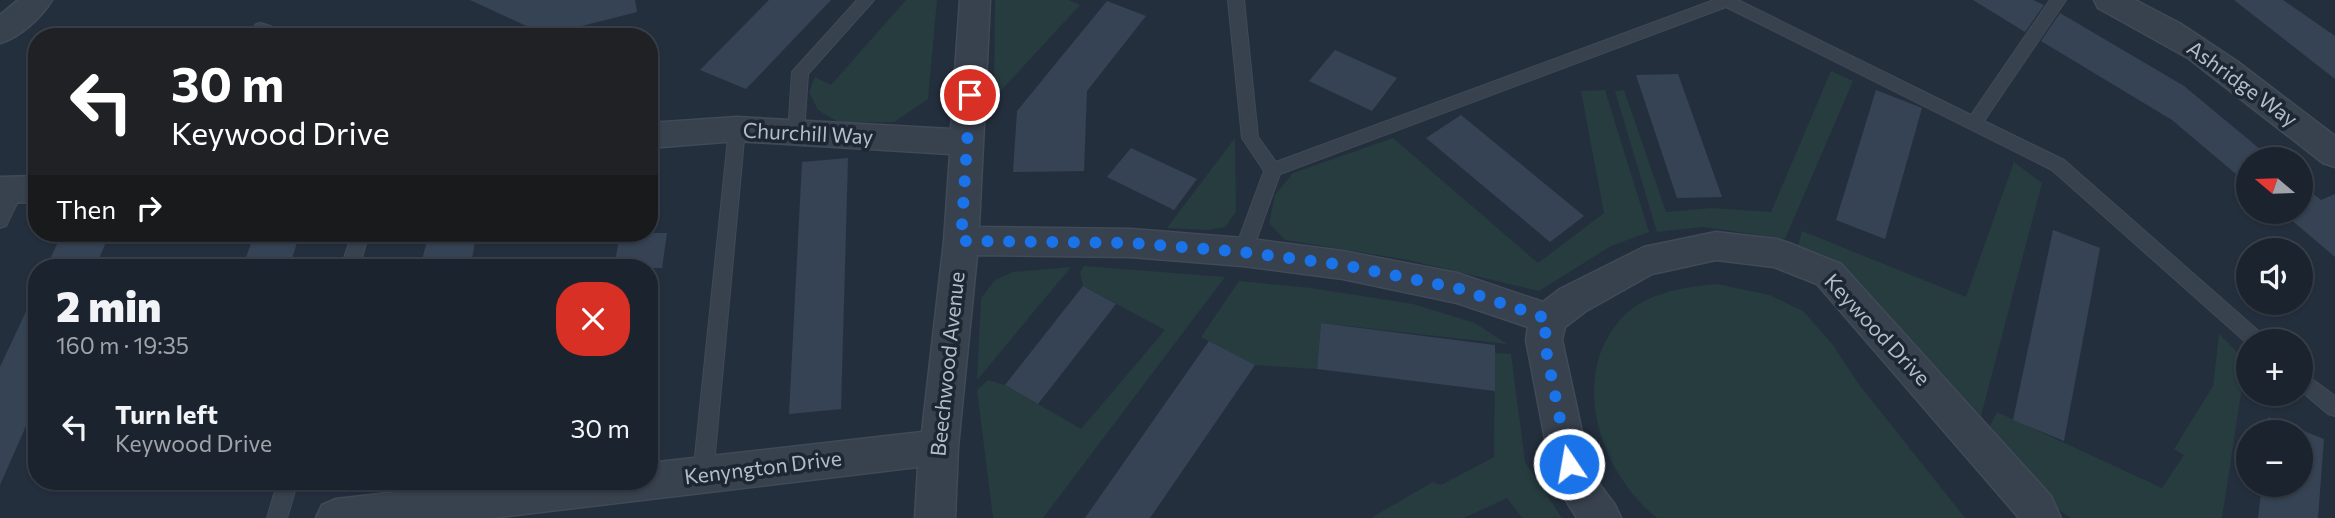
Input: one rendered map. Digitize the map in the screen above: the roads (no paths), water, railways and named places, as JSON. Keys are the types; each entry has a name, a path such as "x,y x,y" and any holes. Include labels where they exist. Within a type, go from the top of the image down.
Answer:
{"street":[{"path":"0,32 37,0"},
{"name":"Beechwood Avenue","path":"935,518 939,447 961,241 975,0"},
{"name":"Ashridge Way","path":"2109,0 2130,9 2218,62 2335,154"},
{"name":"Churchill Way","path":"658,135 737,129 967,142"},
{"path":"961,241 1131,243 1243,252 1343,265 1457,288 1548,319 1544,340 1573,480 1601,518"},
{"name":"Keywood Drive","path":"1548,319 1573,300 1644,261 1716,246 1777,253 1790,258 1829,274 1979,441 2037,509 2041,518"},
{"name":"Kenyngton Drive","path":"658,480 939,447"},
{"name":"Kenyngton Drive","path":"336,518 575,490"}],"lane":[{"path":"796,133 800,72 866,0"},
{"path":"1236,0 1250,138 1273,170"},
{"path":"1974,123 2059,0"},
{"path":"1243,252 1273,170 1726,1 2057,165 2243,329"},
{"path":"703,475 737,129"},
{"path":"352,259 357,242"},
{"path":"2313,389 2335,408"},
{"path":"277,518 285,490"}]}
